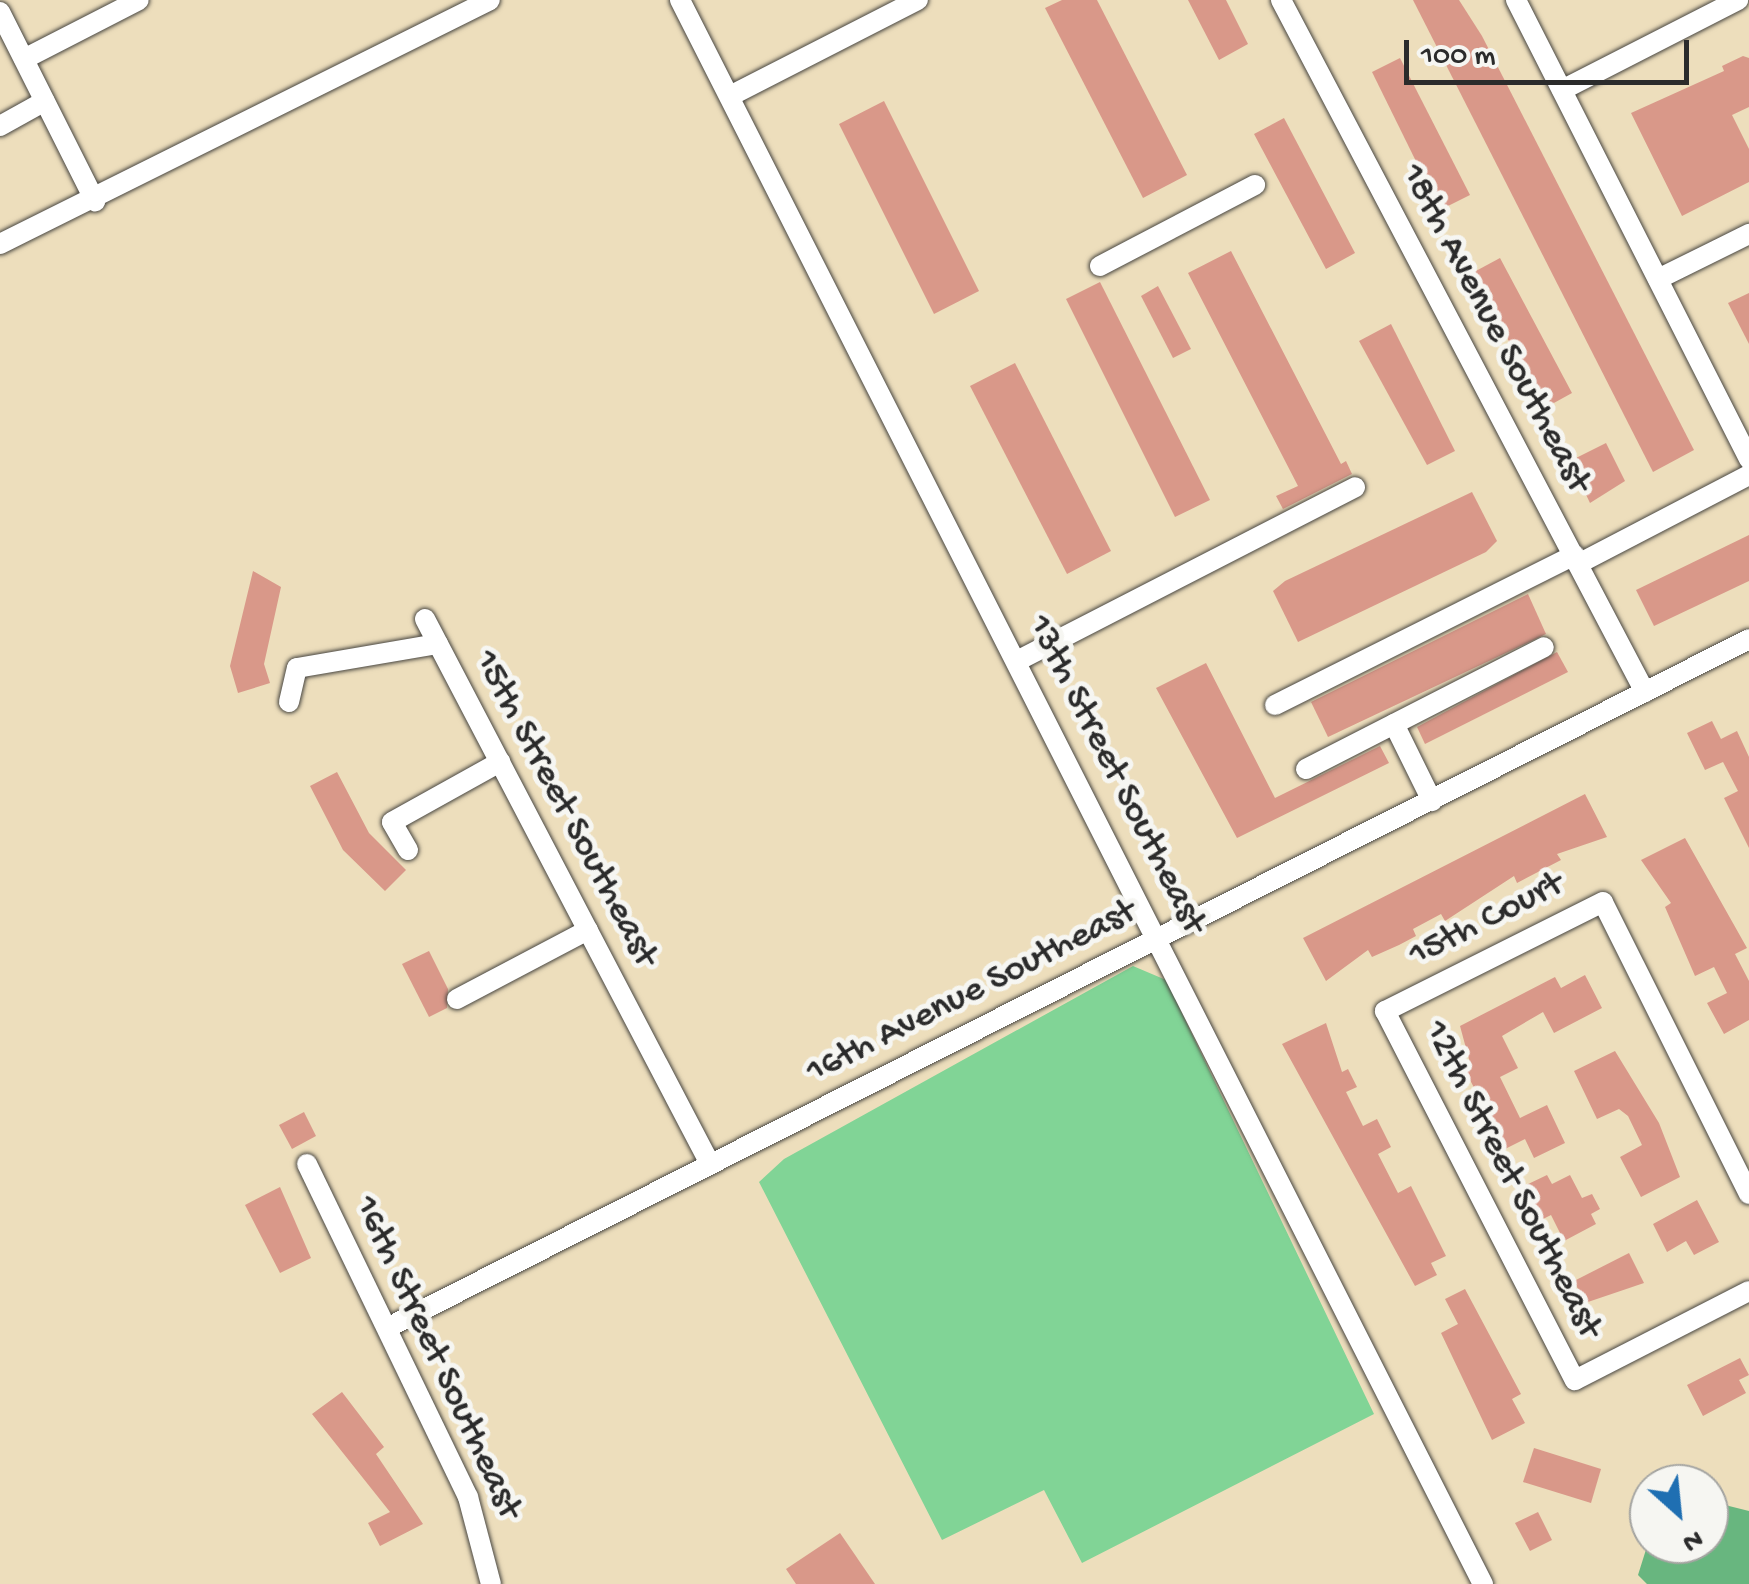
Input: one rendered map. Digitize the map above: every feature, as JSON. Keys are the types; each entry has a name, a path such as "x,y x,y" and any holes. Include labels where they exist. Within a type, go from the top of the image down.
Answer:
{"street":[{"path":"24,59 139,0"},
{"path":"0,244 490,0"},
{"name":"13th Street Southeast","path":"680,0 1159,937 1483,1584"},
{"path":"730,96 918,0"},
{"name":"18th Avenue Southeast","path":"1281,0 1644,692"},
{"path":"1516,0 1749,458"},
{"path":"1562,90 1738,0"},
{"path":"0,12 95,200"},
{"path":"0,126 45,102"},
{"path":"1100,266 1256,186"},
{"path":"1658,279 1749,234"},
{"path":"1275,705 1749,475"},
{"path":"1018,661 1355,487"},
{"path":"425,620 438,644"},
{"name":"16th Avenue Southeast","path":"387,1328 1748,641"},
{"name":"15th Street Southeast","path":"289,702 297,668 438,644 710,1164"},
{"path":"1306,769 1544,647"},
{"path":"1394,724 1432,800"},
{"path":"408,850 392,822 500,762"},
{"name":"15th Court","path":"1385,1012 1603,902 1749,1194"},
{"path":"457,999 588,930"},
{"name":"12th Street Southeast","path":"1385,1012 1574,1380 1749,1291"},
{"name":"16th Street Southeast","path":"307,1164 468,1497 491,1584"}],"green space":[{"path":"1133,966 1166,980 1374,1414 1082,1563 1044,1490 942,1540 759,1182 784,1159"},
{"path":"1729,1506 1749,1511 1749,1584 1647,1584 1638,1575 1641,1564 1729,1564"}],"building":[{"path":"1062,0 1097,0 1187,175 1143,198 1045,8"},
{"path":"1188,0 1226,0 1248,44 1219,60"},
{"path":"1413,0 1459,0 1482,36 1694,450 1653,472"},
{"path":"1743,56 1749,58 1749,107 1732,115 1749,149 1749,182 1682,216 1631,113 1724,71 1722,66"},
{"path":"1400,58 1470,195 1440,210 1372,72"},
{"path":"884,101 979,291 934,314 839,124"},
{"path":"1284,118 1355,253 1326,269 1254,134"},
{"path":"1231,251 1341,464 1346,461 1352,474 1283,509 1276,496 1298,486 1188,273"},
{"path":"1500,258 1572,393 1543,409 1474,272"},
{"path":"1100,282 1210,500 1175,517 1066,299"},
{"path":"1158,286 1191,349 1173,358 1141,296"},
{"path":"1749,293 1749,344 1728,303"},
{"path":"1391,324 1455,451 1427,465 1359,341"},
{"path":"1015,363 1111,551 1067,574 970,386"},
{"path":"1606,443 1625,481 1590,503 1570,461"},
{"path":"1472,492 1497,541 1486,552 1298,642 1273,591 1285,581"},
{"path":"1749,535 1749,581 1654,626 1636,590"},
{"path":"253,571 281,587 264,664 270,683 238,693 230,666"},
{"path":"1528,594 1546,634 1328,737 1311,702"},
{"path":"1557,652 1568,672 1425,744 1417,727"},
{"path":"1206,663 1275,798 1380,746 1389,763 1237,838 1156,688"},
{"path":"1712,721 1721,739 1737,731 1749,757 1749,848 1724,798 1738,791 1723,762 1705,770 1687,733"},
{"path":"337,772 369,833 406,870 385,891 343,850 310,786"},
{"path":"1585,794 1607,837 1557,854 1561,860 1517,883 1514,876 1445,921 1441,914 1413,929 1416,936 1399,945 1372,957 1368,950 1326,981 1303,938"},
{"path":"1685,838 1747,948 1735,954 1749,981 1749,1020 1724,1034 1707,1003 1727,993 1714,967 1695,976 1665,907 1671,903 1641,860"},
{"path":"429,951 448,989 447,1008 429,1017 402,964"},
{"path":"1585,975 1602,1008 1554,1033 1543,1012 1502,1036 1518,1068 1500,1077 1520,1118 1547,1105 1565,1143 1534,1158 1525,1139 1505,1149 1463,1066 1470,1063 1460,1026 1555,977 1561,988"},
{"path":"1326,1023 1342,1072 1348,1069 1357,1087 1346,1092 1363,1126 1377,1119 1391,1147 1378,1154 1398,1193 1411,1186 1446,1256 1431,1263 1437,1275 1415,1286 1282,1044"},
{"path":"1615,1051 1659,1123 1680,1177 1641,1197 1620,1157 1642,1145 1628,1116 1619,1109 1597,1119 1574,1071"},
{"path":"304,1112 316,1136 292,1149 279,1125"},
{"path":"1547,1175 1552,1184 1570,1175 1582,1198 1592,1194 1600,1209 1591,1214 1596,1224 1564,1241 1551,1215 1541,1220 1524,1186"},
{"path":"280,1187 311,1258 280,1273 245,1205"},
{"path":"1697,1200 1719,1242 1694,1255 1686,1241 1667,1252 1653,1224"},
{"path":"1629,1253 1644,1283 1585,1303 1574,1281"},
{"path":"1465,1289 1521,1394 1512,1399 1525,1423 1492,1440 1441,1333 1458,1324 1445,1299"},
{"path":"1740,1358 1749,1375 1739,1380 1746,1393 1703,1416 1687,1385"},
{"path":"342,1392 384,1447 376,1454 423,1524 380,1546 368,1523 390,1512 312,1414"},
{"path":"1534,1448 1601,1469 1591,1503 1523,1482"},
{"path":"1538,1512 1552,1540 1530,1551 1515,1523"},
{"path":"840,1533 875,1584 796,1584 786,1569"}]}
